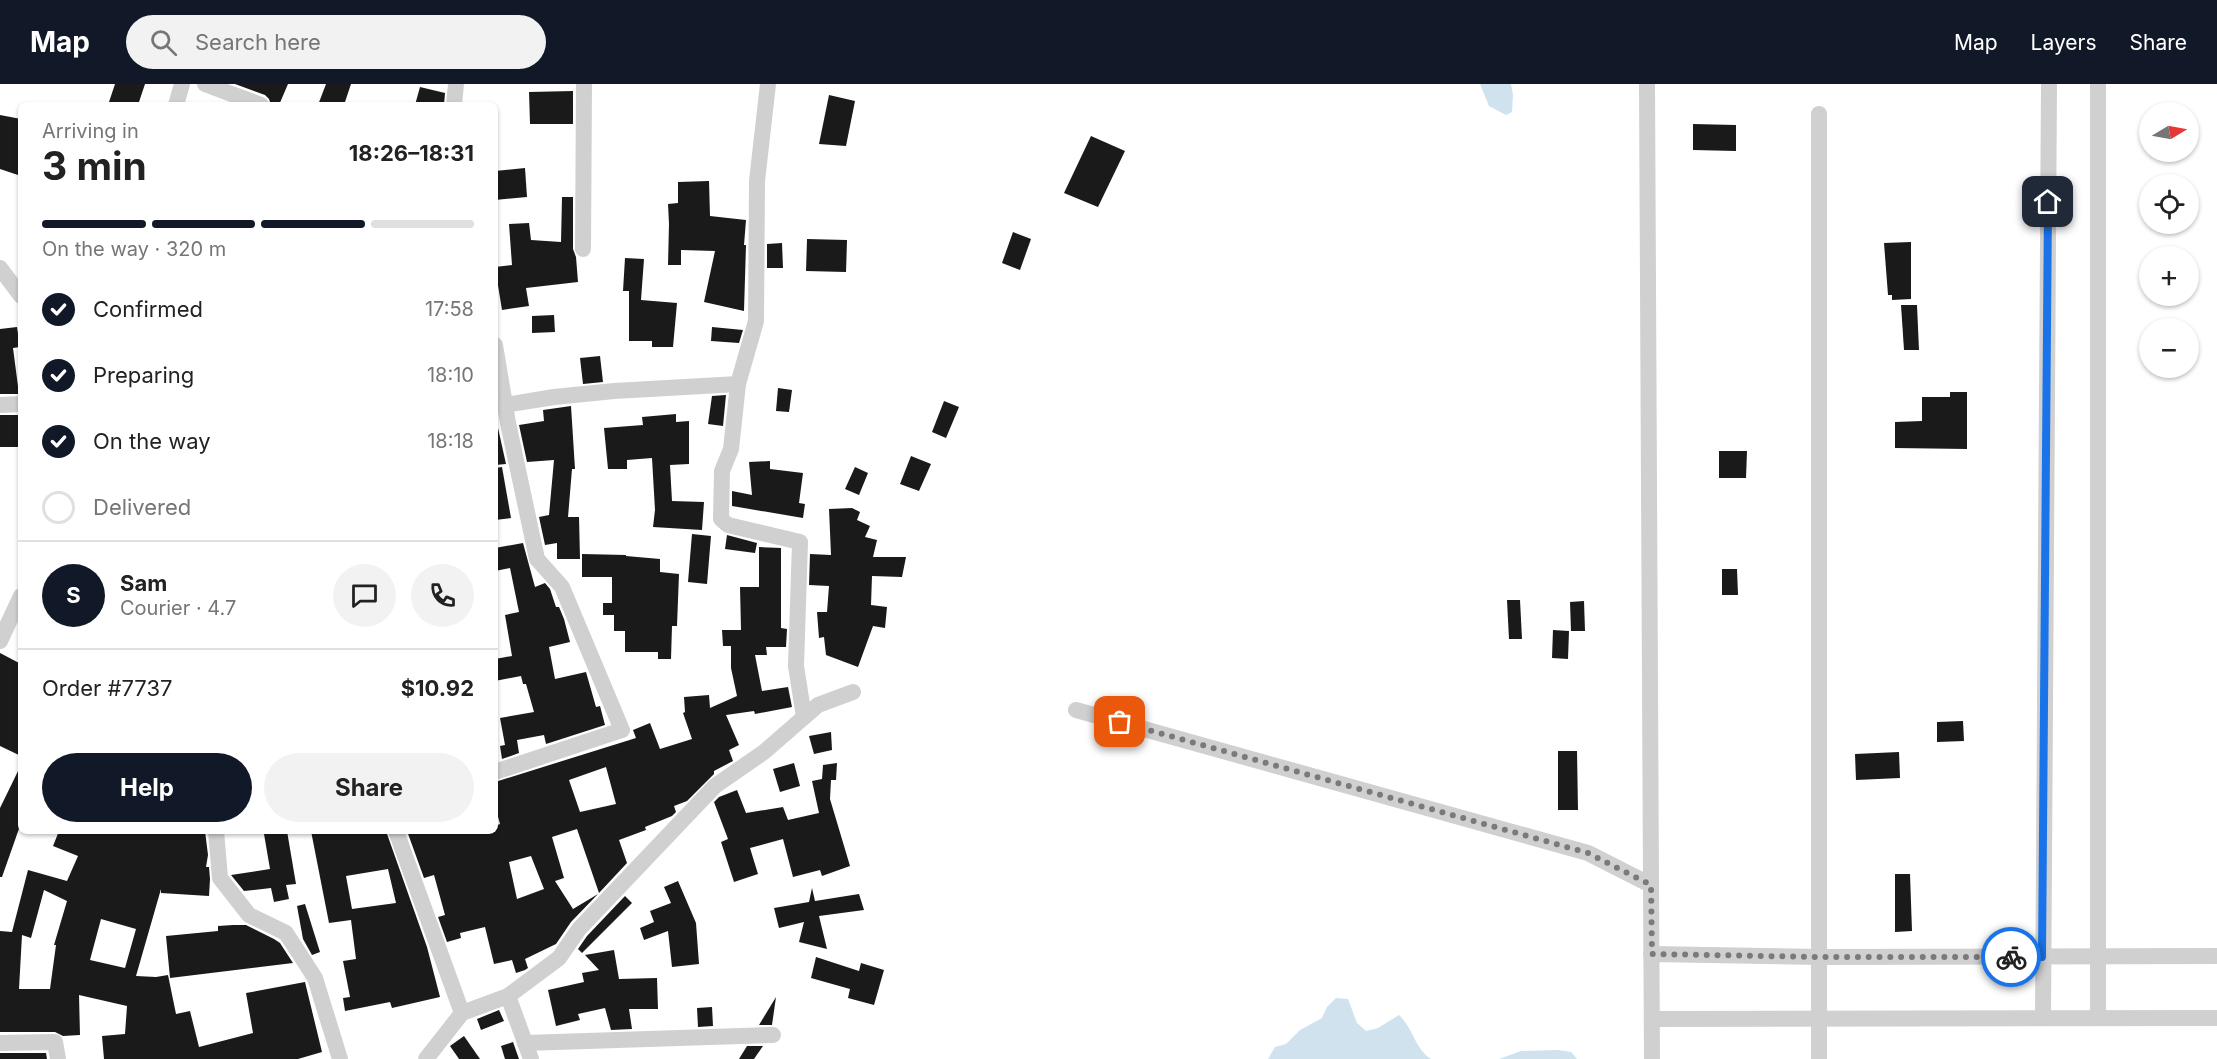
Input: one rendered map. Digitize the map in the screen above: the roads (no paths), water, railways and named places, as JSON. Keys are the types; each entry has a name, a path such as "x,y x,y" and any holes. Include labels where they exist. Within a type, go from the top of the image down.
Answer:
{"street":[{"path":"177,102 182,84"},
{"path":"205,84 253,102"},
{"path":"454,102 456,84"},
{"path":"583,249 584,84"},
{"path":"768,84 757,181 756,321 738,384 731,449 722,471 722,519 728,525 800,542 796,666 804,717"},
{"path":"1647,84 1652,1059"},
{"path":"2043,1018 2049,84"},
{"path":"2098,84 2098,1018"},
{"path":"1819,114 1819,1059"},
{"path":"0,268 18,292"},
{"path":"498,363 537,559 562,587 622,730 498,770"},
{"path":"505,405 544,398 614,391 738,384"},
{"path":"0,405 18,404"},
{"path":"0,641 18,602"},
{"path":"426,1059 462,1012 508,996 559,958 579,929 716,786 764,752 818,705 853,692"},
{"path":"1076,710 1588,853 1651,885"},
{"path":"216,834 220,878 249,915 286,933 315,978 340,1059"},
{"path":"397,834 462,1012"},
{"path":"1652,954 1819,957 2217,956"},
{"path":"508,996 531,1059"},
{"path":"1652,1019 2217,1018"},
{"path":"525,1043 773,1035"},
{"path":"0,1043 55,1042 58,1059"}],"water":[{"path":"1480,84 1511,84 1512,112 1506,115 1489,106"},
{"path":"1336,998 1348,999 1357,1023 1366,1031 1378,1028 1399,1015 1421,1050 1431,1059 1268,1059 1275,1047 1286,1044 1300,1030 1322,1018 1327,1007"},
{"path":"1521,1051 1571,1052 1577,1059 1499,1059"}]}
